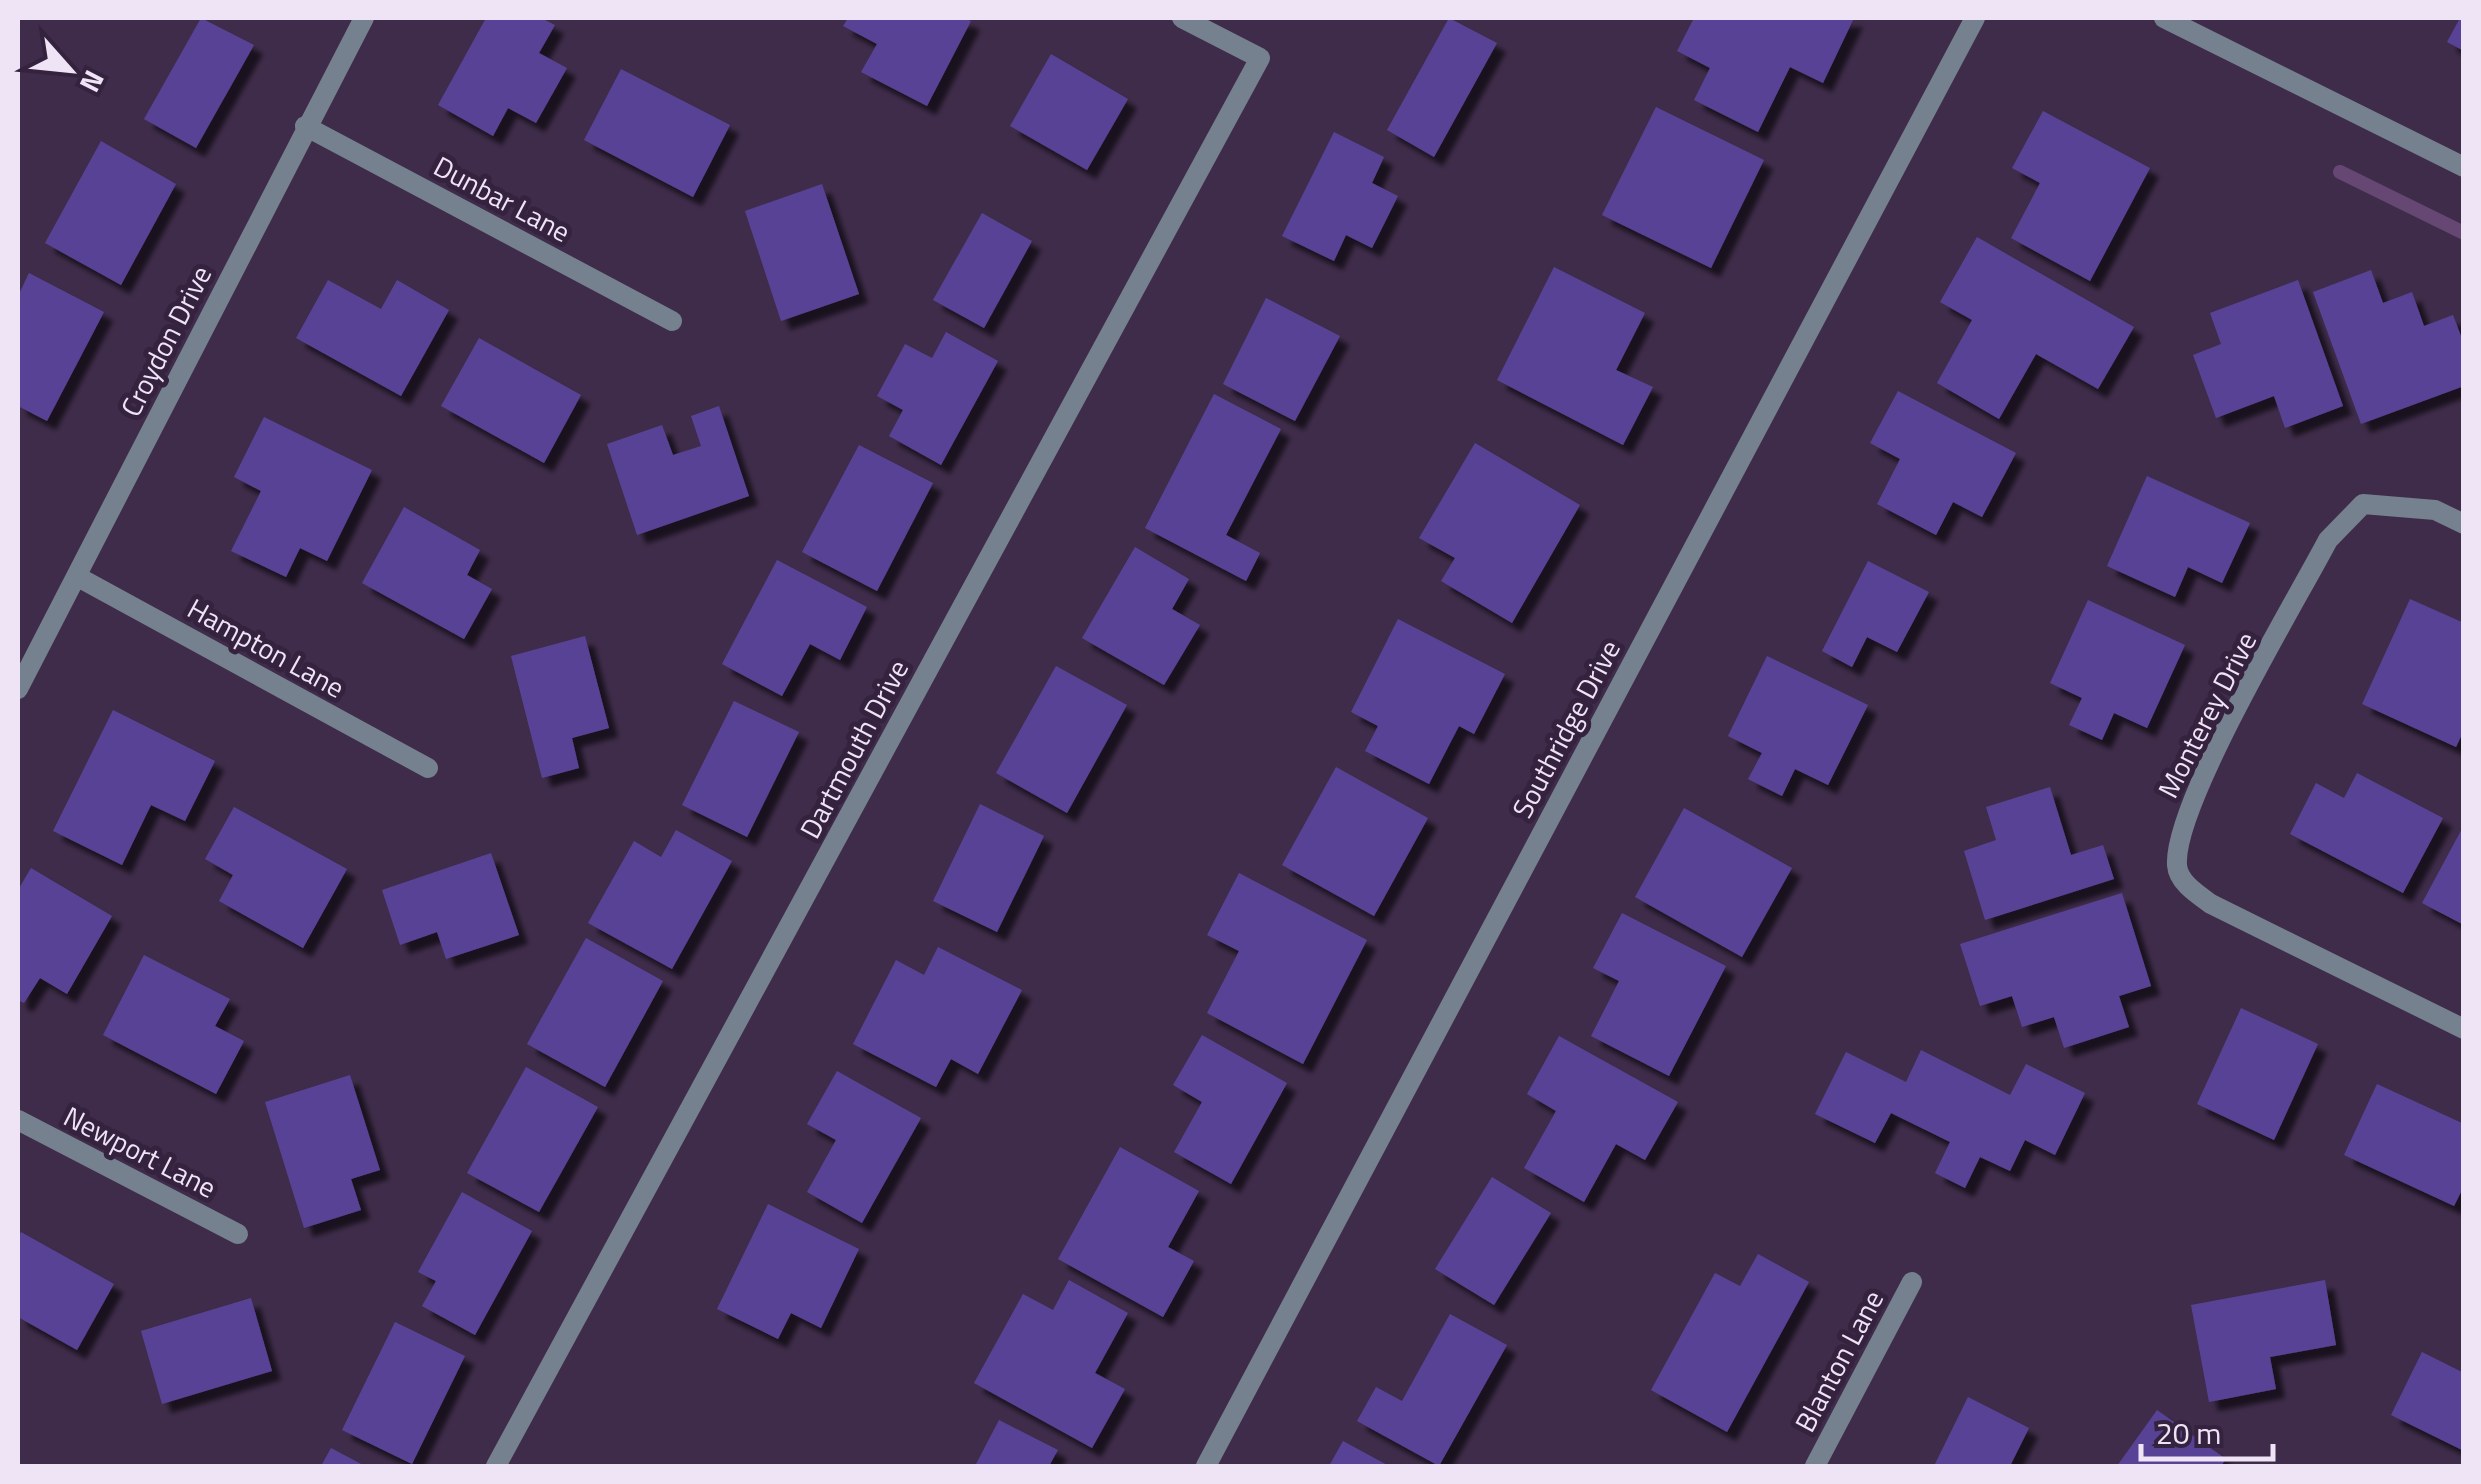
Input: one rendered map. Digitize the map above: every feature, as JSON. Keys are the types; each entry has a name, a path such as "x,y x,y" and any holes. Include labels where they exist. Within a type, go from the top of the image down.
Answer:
{"street":[{"name":"Croydon Drive","path":"18,688 364,18"},
{"name":"Dartmouth Drive","path":"496,1466 1260,58 1182,18"},
{"name":"Southridge Drive","path":"1206,1466 1975,18"},
{"path":"2164,18 2464,167"},
{"name":"Dunbar Lane","path":"306,126 672,320"},
{"name":"Monterey Drive","path":"2464,524 2434,510 2363,504 2328,540 2187,810 2177,867 2189,888 2211,904 2464,1028"},
{"name":"Hampton Lane","path":"78,577 428,768"},
{"name":"Newport Lane","path":"18,1120 238,1234"},
{"name":"Blanton Lane","path":"1815,1466 1912,1282"}],"building":[{"path":"201,18 254,45 196,148 144,119"},
{"path":"486,18 541,18 555,25 539,53 567,68 536,123 508,108 493,136 438,105"},
{"path":"848,18 971,21 927,106 861,72 877,44 843,26"},
{"path":"1449,18 1497,43 1434,157 1387,130"},
{"path":"1694,18 1854,18 1823,83 1790,67 1758,132 1694,100 1710,68 1677,51"},
{"path":"2460,18 2464,18 2464,51 2447,42"},
{"path":"1051,54 1128,99 1087,170 1010,126"},
{"path":"621,69 730,125 693,197 584,140"},
{"path":"1656,107 1764,160 1711,268 1602,215"},
{"path":"2043,111 2150,168 2090,281 2011,238 2040,183 2012,168"},
{"path":"1334,132 1384,157 1372,183 1398,196 1372,248 1346,235 1334,261 1282,236"},
{"path":"101,141 176,184 121,285 45,243"},
{"path":"822,184 859,294 781,321 745,211"},
{"path":"982,213 1032,241 984,328 933,300"},
{"path":"1977,237 2134,327 2098,389 2036,354 1999,419 1937,383 1972,320 1940,302"},
{"path":"1554,267 1645,313 1616,370 1653,387 1623,445 1497,380"},
{"path":"2371,270 2383,303 2412,292 2424,326 2453,315 2464,344 2464,386 2361,424 2313,292"},
{"path":"29,273 104,312 47,421 18,406 18,296"},
{"path":"328,280 381,309 397,280 449,310 401,396 296,338"},
{"path":"2298,280 2343,406 2285,428 2274,396 2216,418 2193,355 2221,344 2210,313"},
{"path":"1266,298 1340,336 1295,421 1223,384"},
{"path":"946,332 998,361 941,465 889,436 903,410 877,396 905,344 932,358"},
{"path":"479,338 581,395 544,463 441,406"},
{"path":"1898,391 2016,453 1982,517 1953,502 1936,535 1877,504 1900,459 1870,443"},
{"path":"1214,394 1281,429 1226,535 1260,553 1246,581 1145,528"},
{"path":"719,406 749,496 637,535 607,444 662,425 673,455 701,446 691,416"},
{"path":"264,417 372,470 327,561 300,548 286,577 231,551 261,491 234,477"},
{"path":"1475,443 1580,505 1512,623 1441,581 1455,558 1419,538"},
{"path":"859,445 933,483 877,591 802,552"},
{"path":"2147,476 2250,523 2222,583 2188,567 2175,597 2107,566"},
{"path":"404,507 480,550 467,575 492,589 464,639 362,583"},
{"path":"1135,547 1189,579 1172,609 1200,625 1164,685 1082,638"},
{"path":"777,560 867,607 840,660 810,644 782,696 722,664"},
{"path":"1868,561 1929,592 1897,652 1867,637 1852,667 1822,651"},
{"path":"2410,599 2464,623 2464,730 2456,747 2362,704"},
{"path":"2088,600 2185,645 2147,728 2114,713 2102,740 2069,725 2082,698 2050,683"},
{"path":"1398,619 1505,674 1474,734 1459,726 1429,784 1365,751 1378,726 1351,712"},
{"path":"585,636 609,728 572,738 579,768 542,778 511,656"},
{"path":"1767,656 1868,705 1828,785 1795,769 1782,796 1748,779 1762,753 1728,736"},
{"path":"1056,666 1127,705 1067,813 996,773"},
{"path":"734,701 799,732 747,837 682,805"},
{"path":"113,710 215,761 185,821 151,805 122,865 53,831"},
{"path":"1336,767 1428,818 1374,916 1282,865"},
{"path":"2357,773 2443,818 2403,893 2290,834 2316,783 2344,798"},
{"path":"2050,787 2071,855 2103,845 2114,879 1985,920 1964,851 1996,840 1986,807"},
{"path":"980,804 1044,836 997,932 933,901"},
{"path":"234,807 347,869 303,948 219,901 233,875 205,859"},
{"path":"1684,808 1792,868 1742,957 1635,897"},
{"path":"2464,825 2464,925 2422,903"},
{"path":"676,830 732,861 672,969 588,923 634,841 661,857"},
{"path":"491,853 519,935 446,959 437,932 400,945 382,890"},
{"path":"31,868 112,916 67,994 40,978 24,1003 18,1000 18,890"},
{"path":"1239,873 1367,940 1303,1064 1207,1013 1239,951 1207,935"},
{"path":"2122,893 2151,986 2119,996 2129,1027 2064,1048 2054,1017 2022,1027 2012,996 1980,1006 1960,944"},
{"path":"1622,913 1726,966 1669,1076 1591,1036 1619,981 1593,968"},
{"path":"586,938 663,981 605,1087 527,1044"},
{"path":"938,947 1022,990 978,1074 951,1059 936,1087 853,1044 896,960 924,975"},
{"path":"144,955 230,999 215,1026 244,1041 216,1094 103,1035"},
{"path":"2241,1008 2318,1044 2274,1140 2197,1104"},
{"path":"1202,1035 1287,1083 1231,1184 1174,1152 1202,1102 1173,1085"},
{"path":"1559,1036 1678,1102 1645,1160 1616,1144 1584,1202 1524,1168 1556,1111 1527,1094"},
{"path":"1921,1050 2010,1095 2026,1064 2085,1093 2055,1155 2025,1140 2010,1171 1980,1157 1965,1188 1935,1173 1950,1142 1891,1113 1875,1143 1815,1114 1846,1052 1906,1082"},
{"path":"526,1067 598,1107 539,1212 467,1173"},
{"path":"837,1071 921,1118 862,1223 807,1192 836,1140 807,1124"},
{"path":"350,1075 380,1170 351,1179 361,1210 304,1228 265,1102"},
{"path":"2377,1084 2464,1124 2464,1186 2454,1206 2344,1155"},
{"path":"1120,1147 1199,1191 1168,1247 1194,1261 1163,1317 1058,1259"},
{"path":"1492,1177 1551,1213 1494,1305 1435,1269"},
{"path":"462,1192 532,1231 475,1335 422,1306 436,1281 418,1272"},
{"path":"768,1204 859,1249 821,1328 791,1313 778,1339 717,1309"},
{"path":"21,1232 114,1284 77,1350 18,1317"},
{"path":"1758,1254 1809,1282 1727,1432 1651,1390 1715,1273 1740,1286"},
{"path":"1069,1280 1128,1313 1095,1373 1125,1389 1092,1448 974,1383 1023,1294 1053,1310"},
{"path":"2325,1280 2336,1345 2270,1357 2276,1389 2209,1402 2191,1305"},
{"path":"251,1298 272,1371 162,1404 141,1331"},
{"path":"1450,1314 1507,1345 1439,1466 1357,1421 1376,1387 1402,1401"},
{"path":"395,1322 465,1356 412,1464 342,1430"},
{"path":"2422,1352 2464,1373 2464,1451 2391,1415"},
{"path":"1968,1397 2029,1428 2010,1466 1934,1466"},
{"path":"2157,1410 2226,1459 2221,1466 2117,1466"},
{"path":"999,1420 1058,1450 1049,1466 975,1466"},
{"path":"1343,1441 1389,1466 1329,1466"},
{"path":"331,1448 365,1466 321,1466"}],"waterway":[{"path":"2340,172 2464,233"}]}
